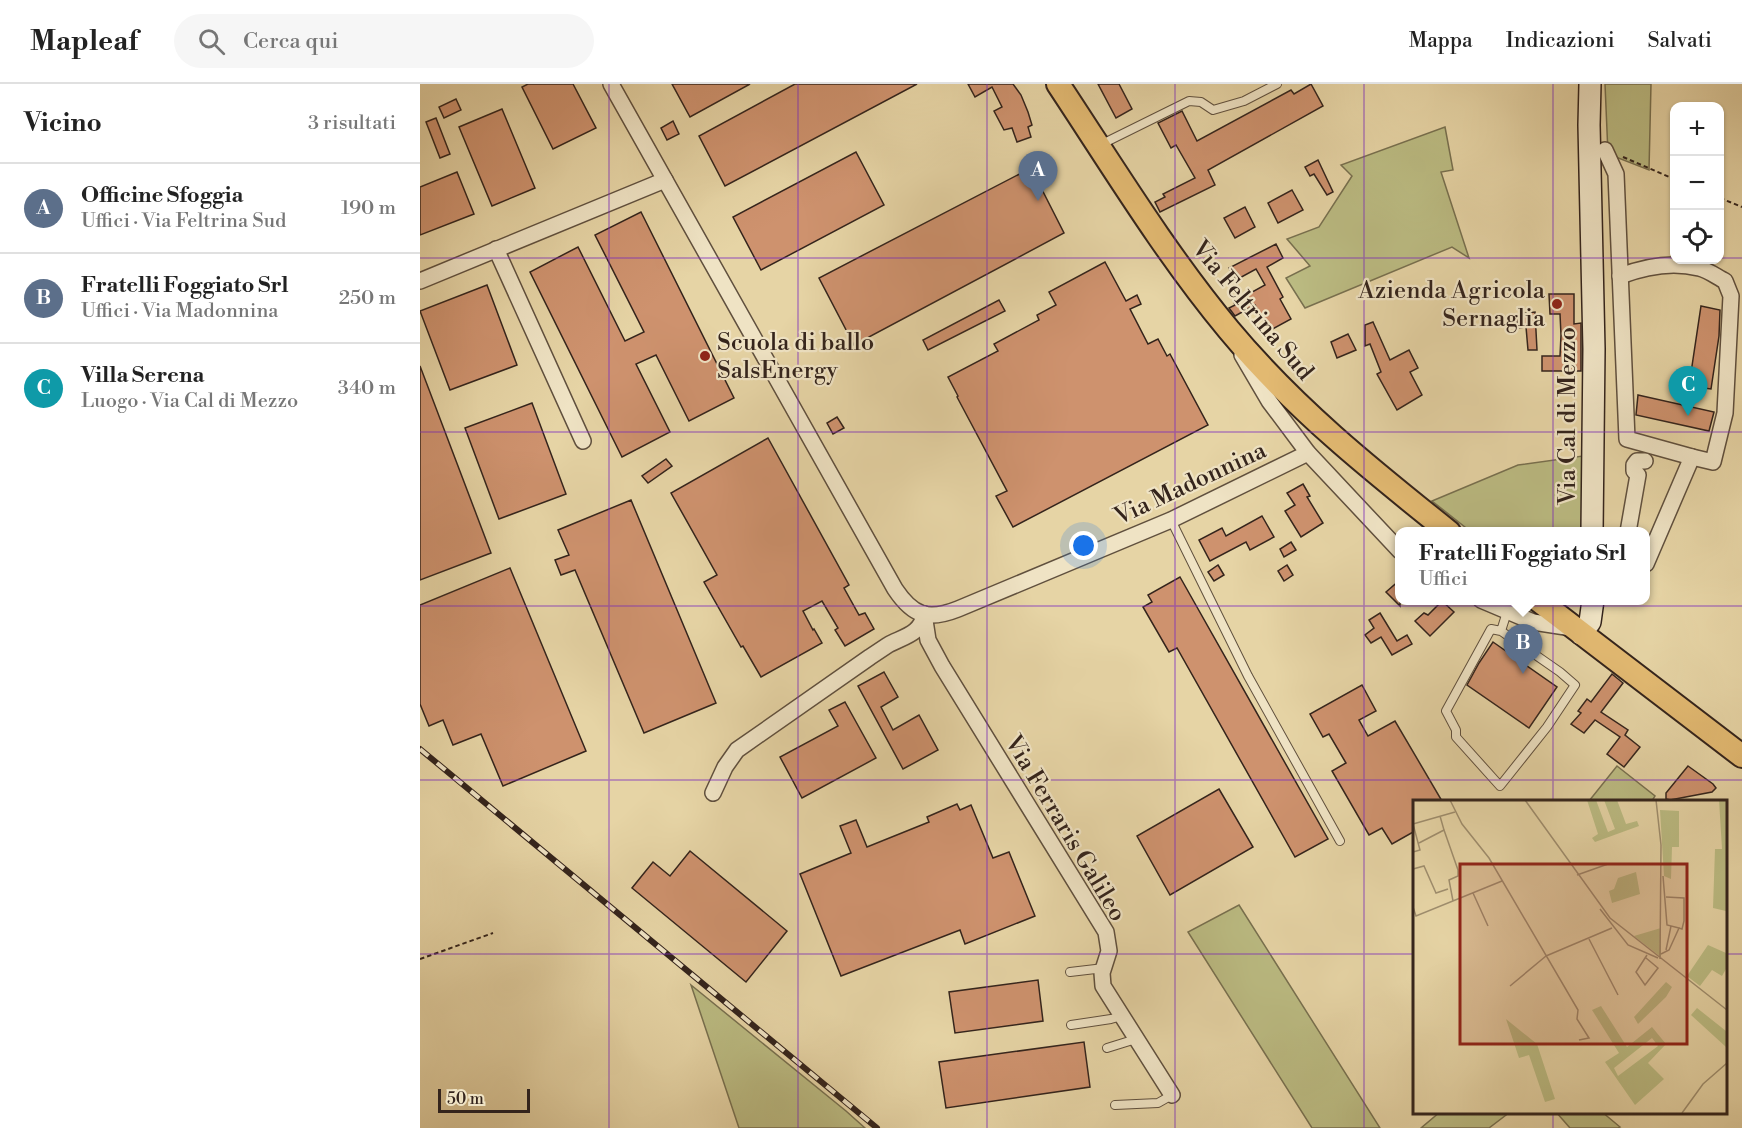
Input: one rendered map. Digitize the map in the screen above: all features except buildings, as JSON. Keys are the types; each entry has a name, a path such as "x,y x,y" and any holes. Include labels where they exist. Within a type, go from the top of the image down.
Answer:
{"main road":[{"name":"Via Feltrina Sud","path":"1058,84 1174,259 1230,331 1292,399 1327,432 1383,480 1444,527"},
{"path":"1544,605 1742,756"}],"street":[{"path":"611,84 895,589 908,604 924,614 922,625 917,630 888,645 737,750 724,767 713,793"},
{"name":"Via Cal di Mezzo","path":"1590,84 1594,348 1592,527"},
{"path":"1605,150 1616,174 1620,276 1627,439 1713,462 1725,412 1731,296 1725,281 1702,268 1671,264 1640,268 1620,276"},
{"path":"420,281 665,180"},
{"path":"496,249 583,441"},
{"name":"Via Madonnina","path":"1230,331 1258,385 1308,453 1395,546"},
{"path":"1629,527 1646,444"},
{"name":"Via Madonnina","path":"924,614 938,616 948,613 1171,520 1308,453"},
{"path":"1650,555 1692,456"},
{"path":"1492,605 1533,622 1577,631 1590,622 1593,605"},
{"name":"Via Ferraris Galileo","path":"924,614 928,640 942,666 1106,932 1109,951 1102,978 1104,986 1172,1095"}],"lane":[{"path":"1099,146 1189,101 1202,102 1213,110 1244,101 1277,84"},
{"path":"1171,520 1248,676 1340,841"},
{"path":"1501,631 1507,612"},
{"path":"1491,629 1501,631 1560,672 1575,686 1547,727 1500,786 1456,737 1456,730 1446,711 1491,629"},
{"path":"1070,972 1104,968"},
{"path":"1071,1025 1122,1016"},
{"path":"1107,1048 1136,1039"},
{"path":"1115,1105 1158,1102 1172,1095"}],"path":[{"path":"1605,150 1670,177"},
{"path":"1724,200 1742,207"},
{"path":"420,959 493,933"}],"green space":[{"path":"1605,84 1651,84 1649,170 1608,154"},
{"path":"1445,127 1453,170 1441,172 1469,258 1452,247 1305,308 1286,278 1310,266 1287,239 1319,227 1352,176 1341,165"},
{"path":"1590,455 1589,527 1465,527 1432,501 1518,465"},
{"path":"1617,766 1655,796 1653,800 1590,800"},
{"path":"1239,905 1380,1128 1312,1128 1188,932"},
{"path":"691,985 846,1111 865,1128 739,1128"},
{"path":"1439,1113 1509,1113 1489,1128 1421,1128"},
{"path":"1557,1113 1603,1113 1620,1127 1618,1128 1570,1128"}],"railway":[{"path":"420,749 877,1128"}],"place":[{"name":"Officine Sfoggia","path":"1038,201"},
{"name":"Azienda Agricola Sernaglia","path":"1557,304"},
{"name":"Scuola di ballo SalsEnergy","path":"705,356"},
{"name":"Villa Serena","path":"1688,416"},
{"name":"Fratelli Foggiato Srl","path":"1523,674"}]}
